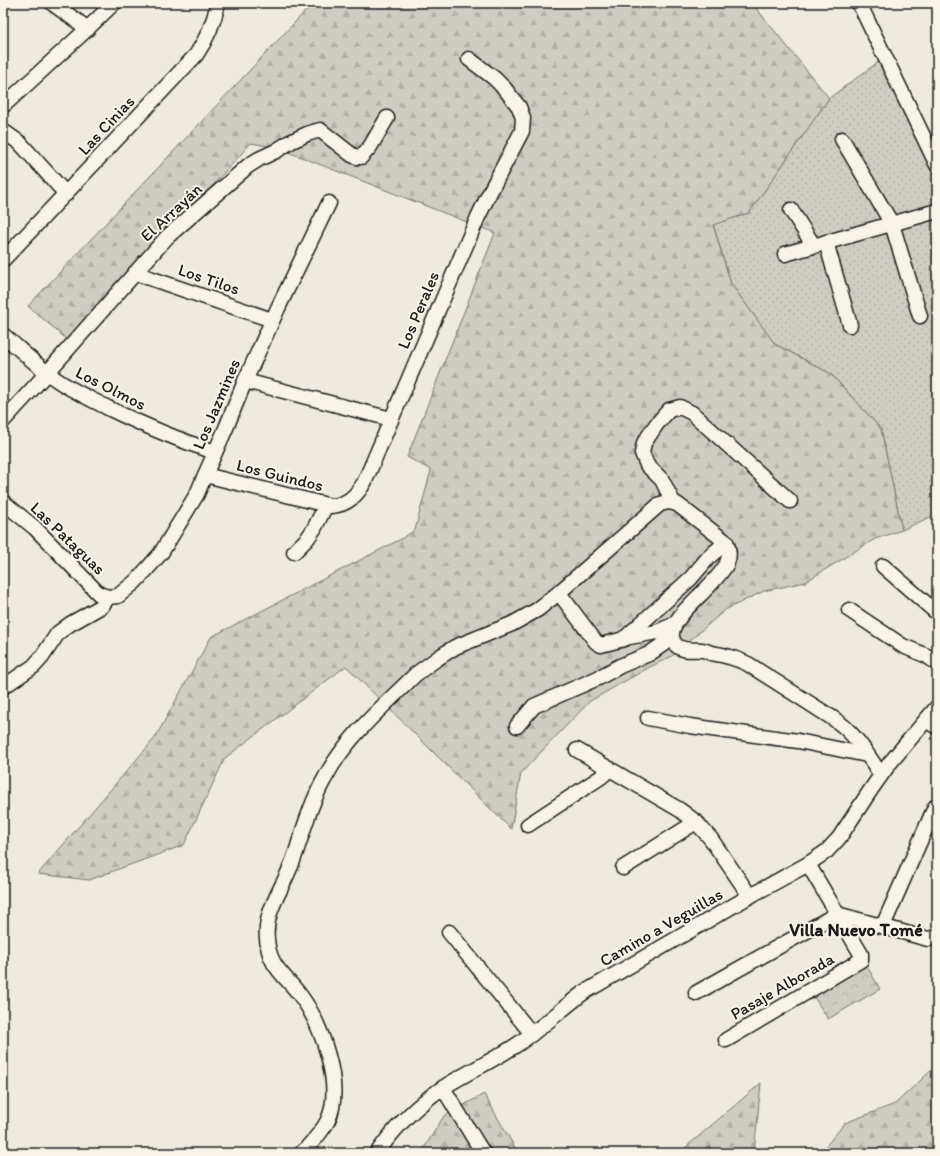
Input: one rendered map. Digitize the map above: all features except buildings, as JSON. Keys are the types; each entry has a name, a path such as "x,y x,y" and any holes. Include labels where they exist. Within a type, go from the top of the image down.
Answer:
{"street":[{"path":"52,3 88,29"},
{"path":"3,106 88,29 114,3"},
{"name":"Las Cinias","path":"3,260 196,55 209,33 218,3"},
{"path":"859,3 937,165"},
{"name":"Los Perales","path":"348,502 356,495 365,481 478,217 522,131 523,118 519,107 494,78 469,59"},
{"name":"El Arrayán","path":"3,421 167,237 243,170 259,159 290,142 320,130 352,155 361,157 370,147 387,118"},
{"path":"3,131 20,143 66,194"},
{"path":"842,139 892,224 920,316"},
{"name":"Los Jazmines","path":"108,597 118,596 122,593 161,553 197,494 272,320 329,203"},
{"path":"791,210 820,244 850,325"},
{"path":"785,254 937,211"},
{"name":"Los Tilos","path":"135,273 272,320"},
{"name":"Los Olmos","path":"3,335 47,373 84,396 141,424 177,439 215,452"},
{"path":"245,381 392,419"},
{"path":"673,502 662,480 647,465 642,452 644,443 656,425 669,410 680,407 692,413 790,500"},
{"name":"Los Guindos","path":"205,475 326,505 337,505 348,502"},
{"name":"Las Pataguas","path":"3,502 35,528 99,594 108,597"},
{"path":"302,1153 324,1127 330,1113 333,1099 330,1066 323,1038 312,1014 299,993 278,971 270,957 266,928 272,906 296,854 317,794 334,762 351,739 422,670 455,647 512,624 547,603 657,506 665,502 673,502 681,506 726,542 729,553 724,567 703,592 688,606 675,624 672,630 673,642 684,650 704,650 726,655 748,664 840,723 857,739 881,775"},
{"path":"294,552 307,539 314,529 326,505"},
{"path":"624,638 691,578 708,558 726,542"},
{"path":"883,566 937,613"},
{"path":"559,593 596,642 601,645 624,638 657,632 675,624"},
{"path":"3,687 34,666 58,633 70,624 102,606 108,597"},
{"path":"849,610 903,646 927,656 937,664"},
{"path":"518,726 534,706 649,654 672,638"},
{"name":"Camino a Veguillas","path":"377,1153 405,1119 443,1088 516,1045 532,1034 568,1004 593,987 808,864 827,851 839,838 881,775 931,724 937,707"},
{"path":"648,718 690,726 798,741 867,755"},
{"path":"577,750 680,810 696,822 708,835 750,896"},
{"path":"528,825 601,777 610,769"},
{"path":"883,926 935,807"},
{"path":"623,868 696,822"},
{"path":"808,864 856,944"},
{"path":"696,993 838,914 928,939 937,937"},
{"path":"856,944 867,922"},
{"path":"449,932 532,1034"},
{"name":"Pasaje Alborada","path":"726,1040 859,962 862,956 856,944"},
{"path":"443,1088 483,1153"}],"green space":[{"path":"313,3 752,3 829,98 749,213 713,225 731,284 775,344 831,374 881,429 902,530 875,539 805,582 764,591 725,610 672,656 590,701 521,773 511,829 346,666 225,758 184,845 89,880 38,874 155,738 211,637 401,539 415,530 431,470 407,457 495,233 278,148 251,143 71,343 28,306"},
{"path":"881,60 937,173 937,514 902,530 881,429 831,374 775,344 731,284 713,224 749,213 829,98"},
{"path":"865,963 880,989 828,1019 812,994"},
{"path":"937,1065 937,1153 820,1153 845,1123 895,1104"},
{"path":"761,1083 754,1153 679,1153"},
{"path":"484,1094 518,1153 421,1153 444,1116"}],"district":[{"name":"Villa Nuevo Tomé","path":"856,930"}]}
